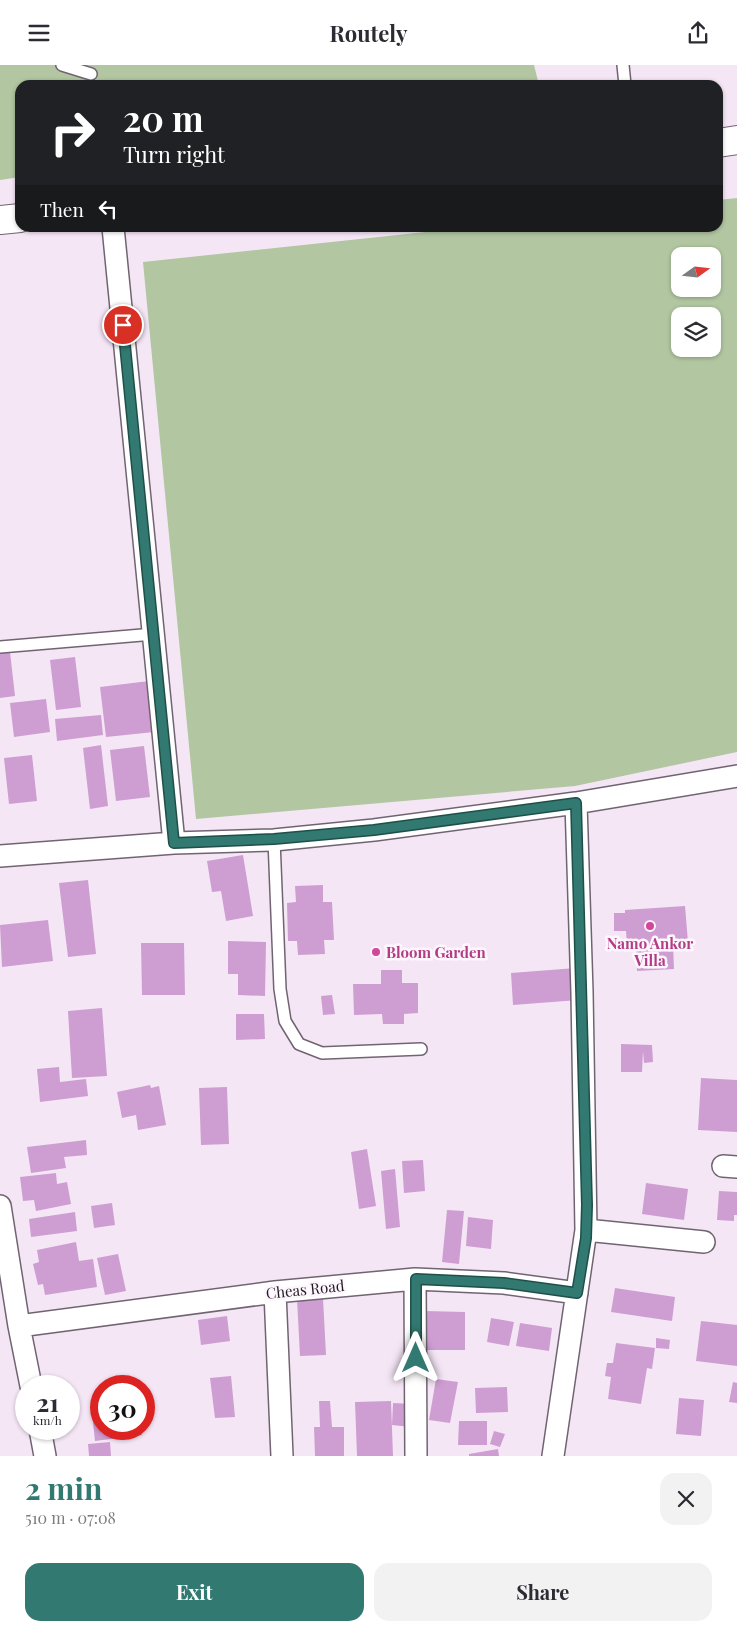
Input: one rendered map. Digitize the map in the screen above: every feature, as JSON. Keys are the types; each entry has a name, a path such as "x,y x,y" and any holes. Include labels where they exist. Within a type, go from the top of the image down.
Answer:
{"street":[{"path":"723,142 737,141"},
{"path":"0,220 15,218"},
{"path":"114,232 174,843"},
{"path":"0,856 174,843 274,839 374,830 576,803 737,776"},
{"path":"553,1456 586,1230 576,803"},
{"path":"0,1206 29,1375"},
{"path":"586,1230 704,1242"},
{"path":"416,1279 416,1456"},
{"name":"Cheas Road","path":"20,1326 275,1292 416,1279 504,1283 577,1293"},
{"path":"275,1292 282,1456"},
{"path":"42,1440 45,1456"}],"lane":[{"path":"62,65 91,74"},
{"path":"623,65 625,80"},
{"path":"0,647 154,634"},
{"path":"274,839 280,989 285,1021 299,1044 322,1053 421,1049"}],"green space":[{"path":"0,65 534,65 538,80 15,80 15,178 0,180"},
{"path":"737,198 737,752 575,786 196,819 143,262 425,232 723,232 723,199"}],"building":[{"path":"10,652 15,696 0,698 0,653"},
{"path":"75,657 81,707 56,710 50,660"},
{"path":"149,681 154,732 106,737 100,687"},
{"path":"46,699 50,732 14,737 10,703"},
{"path":"101,715 103,735 57,741 55,719"},
{"path":"101,745 108,806 90,809 83,748"},
{"path":"144,746 150,797 116,801 110,750"},
{"path":"32,755 37,801 9,804 4,758"},
{"path":"243,855 253,916 226,921 221,891 212,892 207,861"},
{"path":"88,880 96,954 68,957 59,883"},
{"path":"323,885 323,902 332,902 334,940 324,940 325,954 298,955 297,941 288,941 287,903 296,902 295,886"},
{"path":"685,906 688,942 666,943 673,944 674,969 637,971 636,945 627,946 626,931 614,931 614,913 625,913 625,910"},
{"path":"48,920 53,961 2,967 0,925"},
{"path":"228,941 266,942 265,996 238,995 238,974 228,974"},
{"path":"141,943 184,943 185,995 142,995"},
{"path":"576,968 578,1000 513,1005 511,973"},
{"path":"381,970 402,970 402,983 418,983 418,1013 404,1014 404,1024 383,1024 382,1014 354,1015 353,984 381,984"},
{"path":"332,995 335,1014 323,1015 321,996"},
{"path":"102,1008 107,1076 72,1078 68,1011"},
{"path":"236,1014 264,1014 265,1039 236,1040"},
{"path":"621,1044 652,1045 653,1062 644,1063 643,1051 642,1072 621,1072"},
{"path":"59,1067 60,1082 86,1079 88,1096 40,1102 37,1069"},
{"path":"701,1078 737,1080 737,1132 698,1130"},
{"path":"150,1085 151,1088 159,1086 166,1125 138,1130 136,1115 122,1118 117,1092"},
{"path":"227,1087 229,1144 201,1145 199,1088"},
{"path":"86,1140 87,1155 64,1157 66,1168 31,1173 27,1147"},
{"path":"367,1149 376,1206 359,1209 351,1152"},
{"path":"423,1160 425,1191 404,1193 402,1161"},
{"path":"395,1169 400,1227 386,1229 381,1171"},
{"path":"56,1173 57,1184 67,1182 71,1204 36,1211 34,1200 23,1201 20,1177"},
{"path":"646,1183 688,1189 684,1220 642,1214"},
{"path":"719,1191 737,1192 737,1215 734,1215 734,1221 717,1220"},
{"path":"112,1203 115,1225 94,1228 91,1206"},
{"path":"447,1210 464,1211 459,1264 442,1262"},
{"path":"75,1212 77,1231 31,1237 29,1219"},
{"path":"468,1217 493,1220 491,1249 466,1246"},
{"path":"76,1242 79,1261 93,1259 97,1287 45,1295 43,1284 38,1285 33,1264 39,1262 37,1250"},
{"path":"118,1254 126,1291 105,1295 97,1258"},
{"path":"615,1288 675,1297 672,1321 611,1312"},
{"path":"323,1298 326,1355 300,1356 297,1299"},
{"path":"425,1311 465,1312 465,1350 425,1350"},
{"path":"227,1316 230,1341 201,1345 198,1320"},
{"path":"491,1318 514,1322 509,1346 487,1342"},
{"path":"701,1321 737,1325 737,1366 696,1361"},
{"path":"520,1323 552,1328 549,1351 516,1346"},
{"path":"656,1338 670,1340 669,1349 656,1348"},
{"path":"616,1343 655,1348 652,1369 647,1368 641,1404 608,1399 611,1377 605,1376 607,1363 613,1363"},
{"path":"231,1376 235,1417 215,1418 210,1378"},
{"path":"436,1379 458,1382 450,1423 429,1420"},
{"path":"733,1382 737,1383 737,1403 729,1402"},
{"path":"507,1387 508,1412 476,1413 475,1388"},
{"path":"679,1398 704,1400 701,1436 676,1434"},
{"path":"319,1401 330,1401 332,1427 344,1427 344,1456 315,1456 314,1427 320,1427"},
{"path":"391,1401 393,1456 357,1456 355,1402"},
{"path":"393,1403 412,1404 411,1427 392,1425"},
{"path":"459,1421 487,1421 487,1445 458,1445"},
{"path":"494,1431 505,1434 500,1447 490,1444"},
{"path":"110,1442 111,1456 89,1456 88,1444"},
{"path":"498,1449 499,1456 469,1456 469,1454"}],"place":[{"name":"Namo Ankor Villa","path":"650,926"},
{"name":"Bloom Garden","path":"376,952"}],"route":[{"path":"123,325 174,843 274,839 374,830 576,803 587,1205 586,1238 577,1293 504,1283 416,1279 416,1358"}]}
